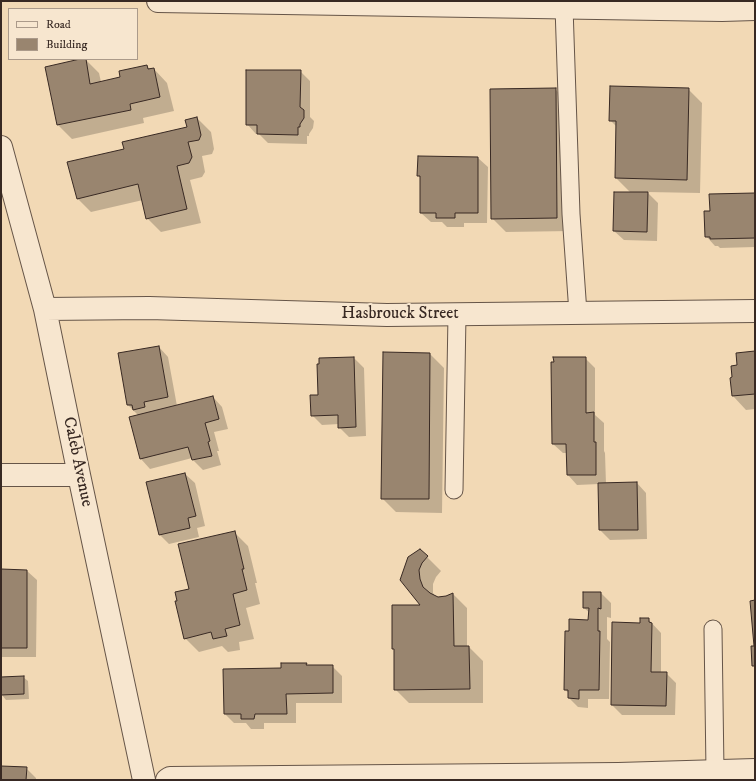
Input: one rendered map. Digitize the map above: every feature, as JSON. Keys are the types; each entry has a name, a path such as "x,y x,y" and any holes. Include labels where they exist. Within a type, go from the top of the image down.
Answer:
{"street":[{"path":"158,1 722,10 755,9"},
{"name":"Caleb Avenue","path":"1,146 45,309 144,780"},
{"name":"Hasbrouck Street","path":"45,309 149,308 388,315 755,311"},
{"path":"1,475 79,475"},
{"path":"166,780 170,778 618,774 755,770"}],"lane":[{"path":"564,7 571,214 578,313"},
{"path":"454,490 457,315"},
{"path":"713,629 715,771"}],"building":[{"path":"76,60 86,60 90,84 120,77 119,71 147,65 148,69 154,68 160,97 130,104 131,110 57,125 45,67"},
{"path":"246,70 301,70 300,107 304,110 304,118 300,124 300,127 298,127 298,135 257,134 257,125 246,125"},
{"path":"610,86 689,88 687,180 615,178 616,121 609,121"},
{"path":"556,88 557,218 491,219 490,89"},
{"path":"197,117 201,135 199,140 188,142 192,157 189,163 177,166 187,209 146,219 138,184 77,199 67,162 124,149 122,142 187,127 185,120"},
{"path":"418,156 478,157 478,213 455,213 455,218 436,218 436,213 420,213 420,176 417,176"},
{"path":"614,192 648,192 647,232 613,231"},
{"path":"755,193 755,238 710,239 710,237 705,237 704,211 710,211 709,194"},
{"path":"159,346 168,397 144,402 145,407 133,410 132,405 127,405 118,353"},
{"path":"755,351 755,394 732,396 730,378 732,377 731,366 737,365 736,353"},
{"path":"383,352 430,353 429,499 381,499"},
{"path":"354,357 356,427 338,428 338,415 311,416 310,395 318,395 317,364 319,364 319,358"},
{"path":"553,357 586,357 586,413 594,412 596,475 567,475 566,444 552,444 551,362 554,362"},
{"path":"213,396 219,419 205,423 212,456 192,460 188,447 140,459 129,417"},
{"path":"185,473 196,516 188,518 190,528 159,535 146,482"},
{"path":"637,482 638,530 599,530 598,483"},
{"path":"235,531 244,569 242,569 247,590 233,594 240,625 225,629 227,636 213,639 211,632 184,639 175,601 177,601 175,592 189,589 178,544"},
{"path":"420,549 428,556 422,563 419,570 423,587 438,597 453,593 454,646 469,646 470,689 394,690 392,605 420,605 400,580 408,557"},
{"path":"1,569 27,570 27,648 1,648"},
{"path":"583,592 601,592 601,609 598,608 598,631 600,631 599,690 579,690 579,699 568,698 568,690 564,690 565,631 569,631 569,619 588,620 589,608 583,608"},
{"path":"755,600 755,666 752,666 751,646 754,646 750,601"},
{"path":"640,618 649,618 649,622 652,623 651,672 667,672 666,706 611,705 612,622 640,623"},
{"path":"281,663 333,665 333,693 286,694 287,714 255,714 254,719 241,719 241,714 224,714 223,669 281,668"},
{"path":"24,676 24,694 1,695 1,677"},
{"path":"1,766 27,767 26,780 1,780"}]}
